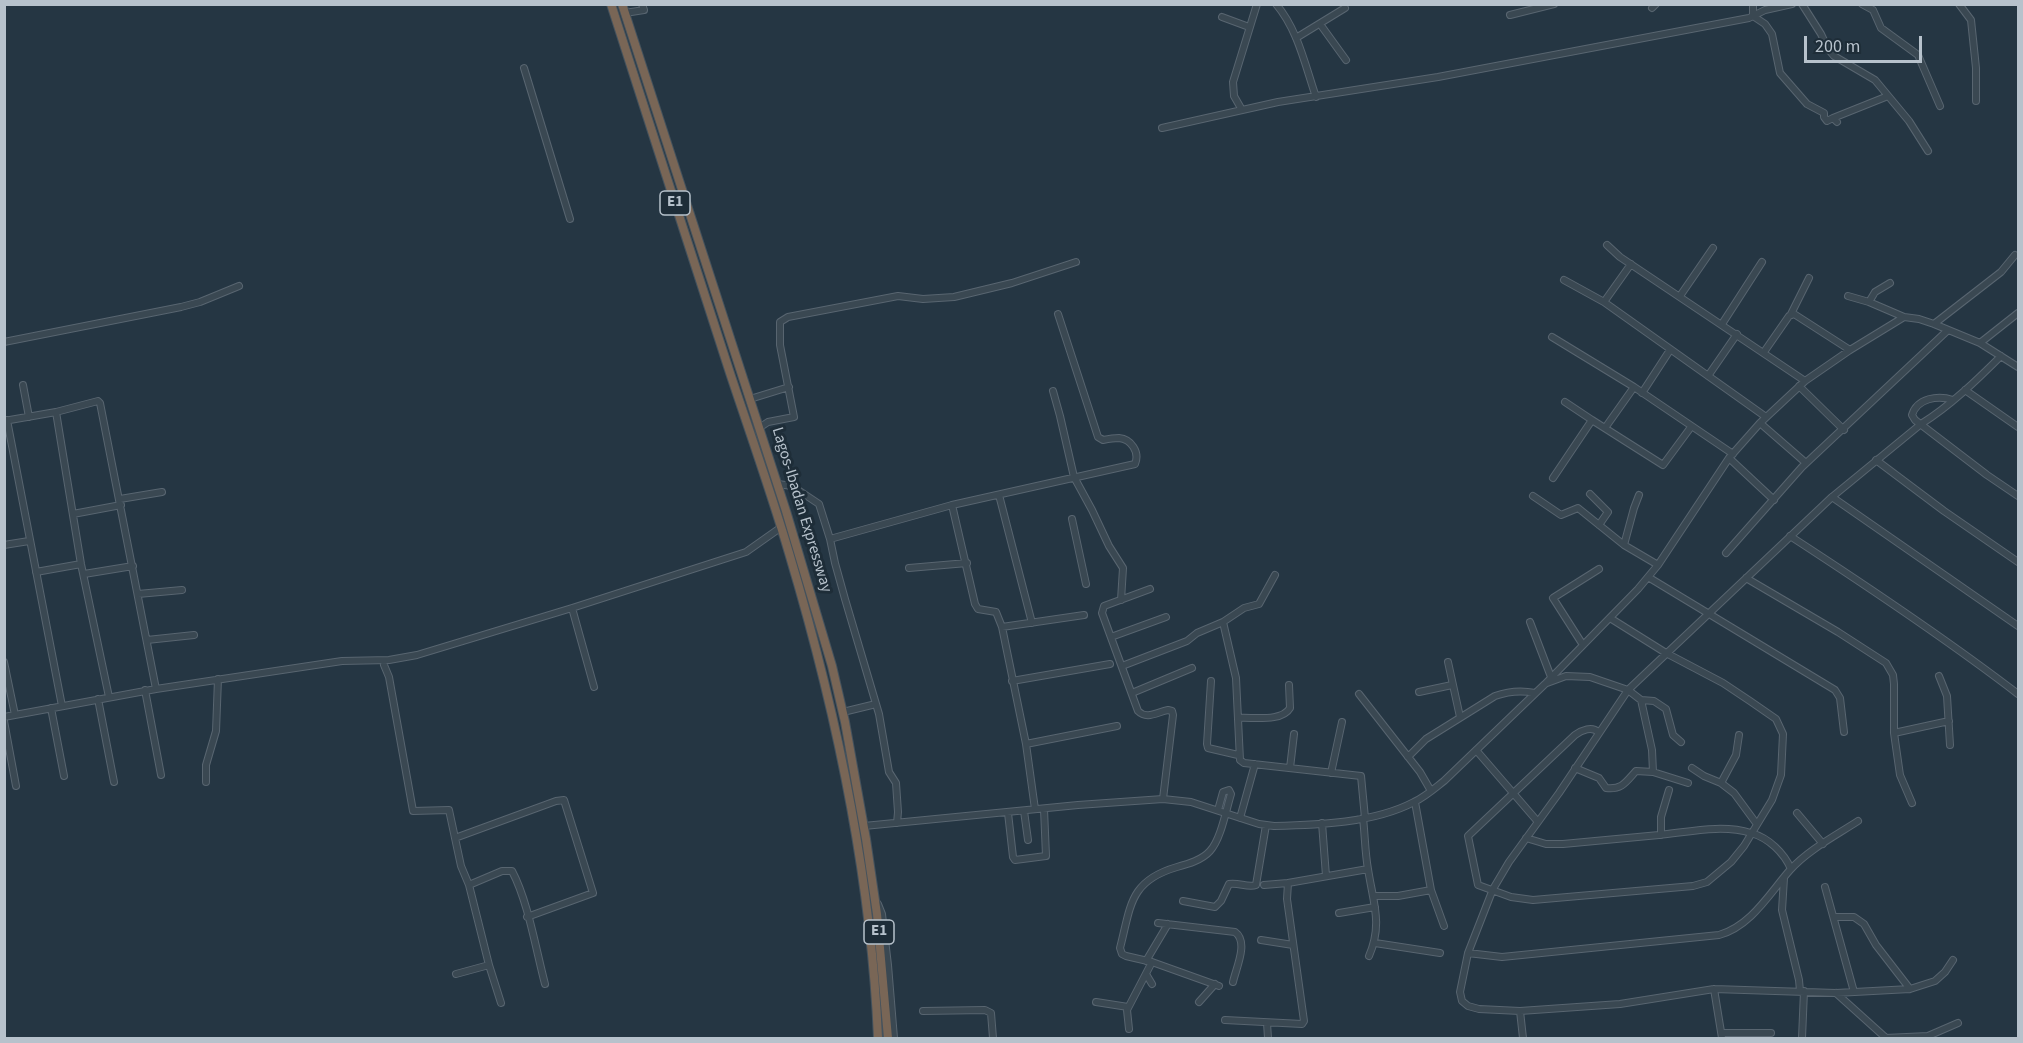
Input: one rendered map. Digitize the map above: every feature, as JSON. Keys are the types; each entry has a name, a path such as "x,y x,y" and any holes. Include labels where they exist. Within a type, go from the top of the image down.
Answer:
{"highway":[{"name":"Lagos-Ibadan Expressway","path":"611,4 788,551 834,724 855,833 867,915 878,1038"},
{"name":"Lagos-Ibadan Expressway","path":"623,9 778,484 832,666 865,826 877,914 888,1038"}],"street":[{"path":"623,9 644,10 642,4"},
{"path":"1242,110 1234,96 1233,82 1257,4"},
{"path":"1276,4 1291,26 1316,97"},
{"path":"1509,15 1554,4"},
{"path":"1753,4 1753,16"},
{"path":"1762,4 1772,8"},
{"path":"1162,128 1278,102 1438,77 1749,18 1772,8 1792,4"},
{"path":"1802,4 1828,49 1834,56 1875,80 1909,121 1928,151"},
{"path":"1862,4 1873,10 1881,28 1918,55 1940,106"},
{"path":"1959,4 1971,20 1976,68 1976,101"},
{"path":"1296,38 1346,8"},
{"path":"1753,16 1765,24 1772,34 1780,73 1811,107 1824,113 1827,121 1835,120 1888,96"},
{"path":"1222,17 1249,27"},
{"path":"1320,24 1346,60"},
{"path":"524,68 570,219"},
{"path":"1607,245 1620,257 1764,352 1802,383 1844,430"},
{"path":"1680,296 1713,248"},
{"path":"1934,324 2001,272 2015,255"},
{"path":"759,428 768,422 794,417 780,345 780,322 788,317 898,296 923,299 954,297 1012,283 1076,262"},
{"path":"1722,324 1762,262"},
{"path":"1604,302 1631,264"},
{"path":"1764,352 1791,314 1809,278"},
{"path":"1564,280 1604,302 1766,417"},
{"path":"1869,302 1875,292 1890,283"},
{"path":"4,342 181,308 238,286"},
{"path":"1848,296 1904,317 1934,324 1980,343 2019,367"},
{"path":"1980,343 2019,313"},
{"path":"830,539 952,505 1135,464 1137,458 1133,445 1127,440 1120,438 1103,440 1098,437 1058,314"},
{"path":"1791,314 1850,350"},
{"path":"894,1038 882,914 876,897 874,870 865,826 1163,799 1191,802 1266,825 1291,826 1364,818 1386,813 1415,802 1431,791 1545,684 1648,577 1658,566 1731,456 1766,417 1802,383 1904,317"},
{"path":"1726,554 1806,463 1844,430 1948,330"},
{"path":"1708,376 1737,334"},
{"path":"1552,337 1634,387 1731,456 1774,500"},
{"path":"1642,393 1670,350"},
{"path":"1953,960 1935,981 1910,989 1836,993 1714,989 1620,1004 1520,1011 1479,1010 1462,1001 1460,992 1468,953 1492,890 1628,690 1832,497 1965,390 2001,356"},
{"path":"23,385 29,417"},
{"path":"750,399 789,387"},
{"path":"1605,428 1634,387"},
{"path":"1965,390 2019,428"},
{"path":"1053,391 1074,477 1108,546 1123,568 1121,600"},
{"path":"1953,400 1936,396 1915,408 1912,415 1987,475 2019,496"},
{"path":"62,706 6,420 56,412 90,402 100,403 156,689"},
{"path":"1565,402 1663,465 1691,427"},
{"path":"56,412 81,564 109,698"},
{"path":"1553,478 1592,420"},
{"path":"1760,423 1806,463"},
{"path":"1876,460 1944,511 2019,562"},
{"path":"778,484 792,486 819,504 876,704 889,772 896,783 897,823"},
{"path":"73,514 162,492"},
{"path":"1590,494 1608,512 1599,525"},
{"path":"999,495 1032,623"},
{"path":"1624,545 1639,495"},
{"path":"1533,496 1561,515 1578,508 1624,545 1658,566"},
{"path":"1832,497 2019,626"},
{"path":"952,505 978,609 996,612 1002,627 1026,744 1035,809"},
{"path":"1072,519 1086,584"},
{"path":"16,786 4,719 15,715 145,690 218,679 342,661 389,660 417,655 746,552 780,528"},
{"path":"1790,536 1891,602 1966,654 2018,694"},
{"path":"4,545 29,541"},
{"path":"909,568 967,563"},
{"path":"36,572 81,564"},
{"path":"84,574 133,566"},
{"path":"1583,645 1553,598 1599,569"},
{"path":"1122,666 1187,641 1197,633 1223,622 1244,608 1259,604 1275,575"},
{"path":"1648,577 1835,690 1840,698 1844,732"},
{"path":"1746,578 1886,663 1893,675 1894,733 1900,775 1912,803"},
{"path":"1150,589 1102,609 1138,711 1142,715 1149,716 1168,710 1172,711 1163,799"},
{"path":"138,594 182,590"},
{"path":"572,608 594,687"},
{"path":"1002,627 1084,615"},
{"path":"1111,638 1166,617"},
{"path":"1599,732 1587,729 1575,735 1468,837 1478,885 1511,897 1533,900 1693,886 1707,882 1737,854 1772,800 1780,775 1783,744 1776,719 1723,683 1666,653 1610,618"},
{"path":"1223,622 1236,678 1240,760 1244,763 1361,776 1368,869 1377,917 1375,943 1369,956"},
{"path":"1530,622 1551,677"},
{"path":"147,640 194,635"},
{"path":"1448,662 1460,717"},
{"path":"5,664 15,715"},
{"path":"1012,681 1110,664"},
{"path":"384,665 389,677 413,811 449,810 461,866 470,885 489,965 501,1003"},
{"path":"1132,693 1192,668"},
{"path":"1559,670 1566,676"},
{"path":"1545,684 1566,676 1590,677 1628,690 1641,700 1654,701 1666,709 1673,735 1681,742"},
{"path":"1939,676 1946,693 1950,745"},
{"path":"206,782 206,765 216,731 218,679"},
{"path":"1211,681 1208,748 1238,755"},
{"path":"1238,718 1277,717 1285,714 1290,708 1289,685"},
{"path":"1419,692 1452,685"},
{"path":"145,690 160,775"},
{"path":"1408,757 1426,739 1505,692 1535,693"},
{"path":"1359,694 1420,772 1431,791"},
{"path":"98,699 114,782"},
{"path":"1641,700 1652,750 1653,772"},
{"path":"843,712 876,704"},
{"path":"51,708 64,776"},
{"path":"1894,733 1949,721"},
{"path":"1331,773 1342,722"},
{"path":"1026,744 1117,726"},
{"path":"1290,768 1294,734"},
{"path":"1720,783 1736,754 1739,735"},
{"path":"1476,750 1538,822"},
{"path":"1240,818 1255,764"},
{"path":"1575,768 1599,778 1606,788 1612,789 1626,784 1636,771 1653,772 1659,776 1688,783"},
{"path":"1692,768 1734,793 1756,823"},
{"path":"1199,1002 1217,985 1125,956 1120,948 1136,893 1143,885 1154,876 1195,861 1210,850 1216,840 1225,813 1231,794 1229,790 1223,792 1218,810"},
{"path":"1661,835 1661,817 1669,790"},
{"path":"455,838 564,800 593,893 527,917"},
{"path":"1415,802 1431,890 1444,926"},
{"path":"1008,813 1015,860 1046,855 1044,809"},
{"path":"1024,811 1028,840"},
{"path":"1797,813 1823,844"},
{"path":"1468,953 1502,957 1719,935 1740,926 1791,869 1858,821"},
{"path":"1322,823 1326,876"},
{"path":"1183,901 1215,907 1221,902 1228,885 1256,885 1266,825"},
{"path":"1527,838 1546,844 1563,844 1718,829 1751,833 1783,854 1791,869"},
{"path":"1264,885 1368,869"},
{"path":"470,885 502,871 512,872 516,879 545,984"},
{"path":"1784,878 1782,910 1802,991 1802,1038"},
{"path":"1225,1020 1299,1025 1304,1021 1287,899 1288,883"},
{"path":"1825,887 1854,992"},
{"path":"1374,896 1398,896 1431,890"},
{"path":"1339,913 1375,907"},
{"path":"1834,917 1854,918 1864,924 1876,945 1910,989"},
{"path":"1158,923 1235,932 1241,936 1243,941 1233,982"},
{"path":"1129,1029 1126,1016 1128,1007 1146,974 1149,962 1168,924"},
{"path":"1261,940 1293,945"},
{"path":"1375,943 1440,953"},
{"path":"456,974 489,965"},
{"path":"1146,974 1152,984"},
{"path":"1714,989 1722,1036 1771,1033"},
{"path":"1836,993 1885,1038 1930,1037 1958,1023"},
{"path":"1096,1002 1128,1007"},
{"path":"922,1011 985,1010 991,1012 993,1038"},
{"path":"1520,1011 1523,1038"},
{"path":"1267,1023 1268,1038"}]}
